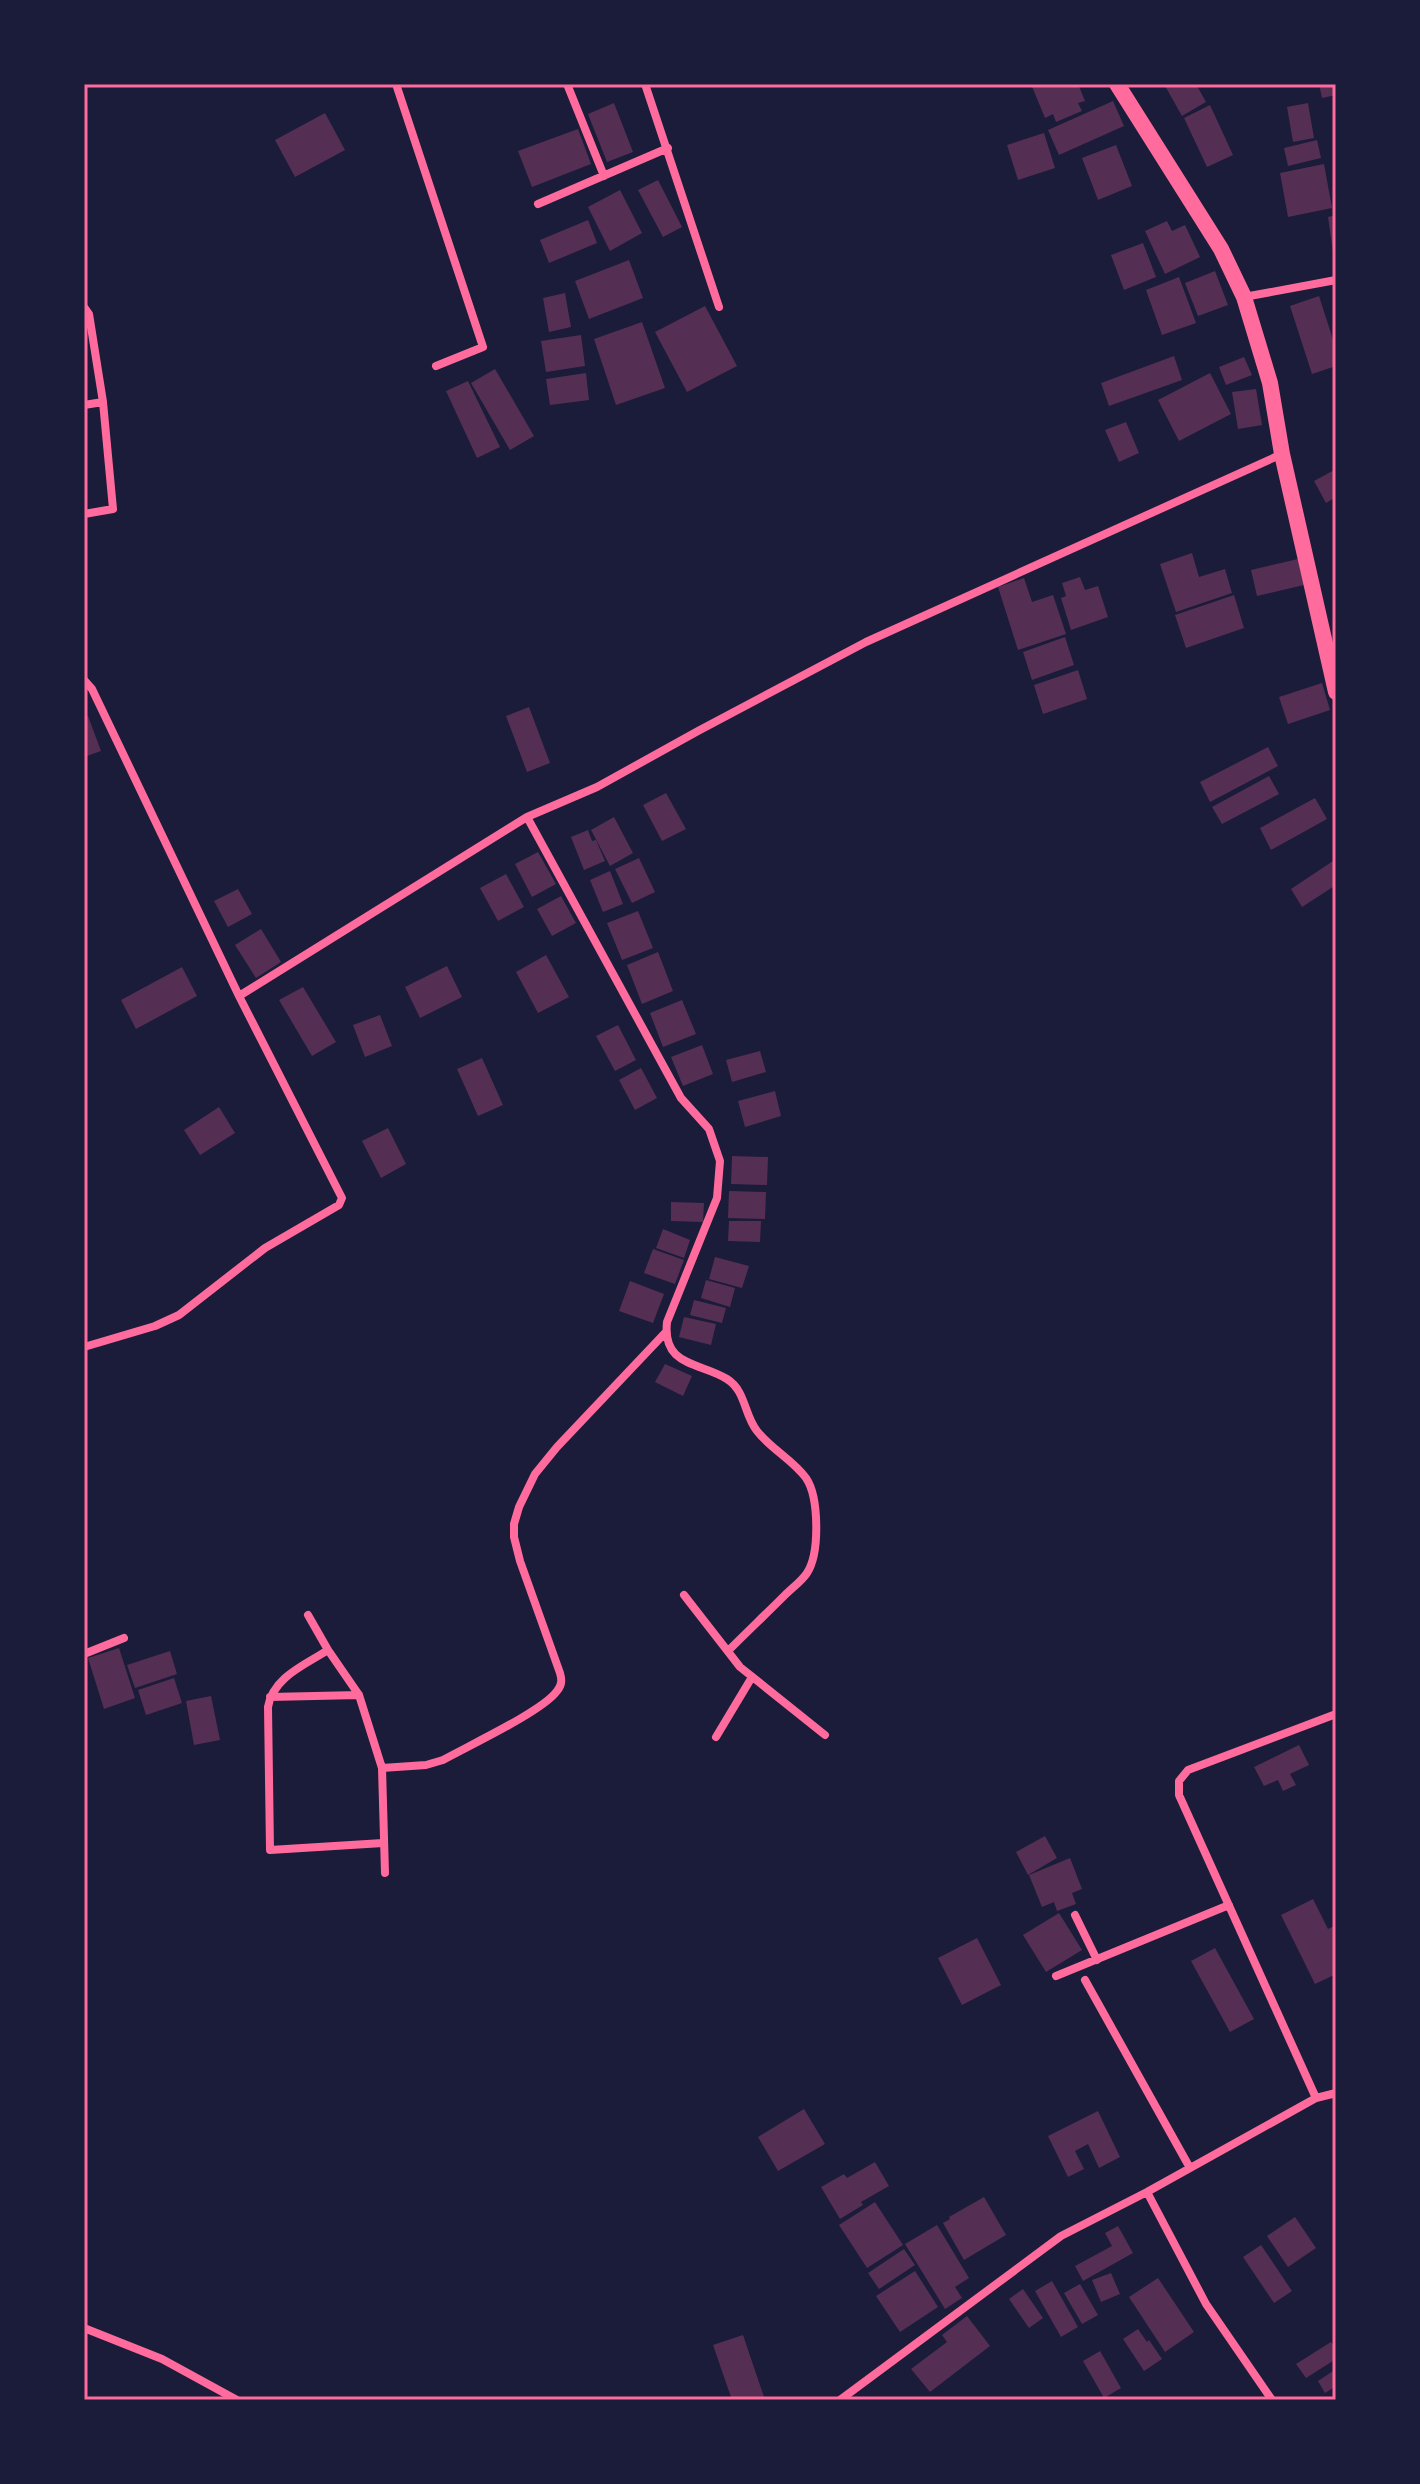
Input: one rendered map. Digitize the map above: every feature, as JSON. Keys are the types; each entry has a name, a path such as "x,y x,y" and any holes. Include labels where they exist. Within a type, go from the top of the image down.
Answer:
{"main road":[{"path":"1117,84 1221,249 1244,297 1270,383 1282,454 1336,692"}],"street":[{"path":"396,84 483,347 436,366"},
{"path":"567,84 604,176"},
{"path":"645,84 719,307"},
{"path":"538,204 668,148"},
{"path":"1244,297 1336,280"},
{"path":"84,307 89,314 103,402 113,509 84,514"},
{"path":"84,405 103,402"},
{"path":"239,996 527,817 597,787 866,642 1282,454"},
{"path":"84,680 92,689 239,996 342,1198 341,1202 265,1248 179,1315 155,1326 84,1347"},
{"path":"527,817 681,1098 709,1129 720,1161 717,1198 667,1322 665,1333 669,1345 679,1358 725,1377 736,1387 757,1431 805,1476 814,1492 814,1548 808,1573 728,1651"},
{"path":"382,1768 426,1765 443,1760 544,1704 560,1688 560,1673 514,1537 519,1507 535,1474 557,1447 665,1333"},
{"path":"684,1595 740,1667 825,1735"},
{"path":"308,1615 359,1695 382,1768 385,1873"},
{"path":"84,1654 124,1638"},
{"path":"328,1650 280,1682 270,1697 270,1850 383,1843"},
{"path":"716,1737 752,1677"},
{"path":"270,1697 359,1695"},
{"path":"1316,2098 1179,1795 1179,1781 1188,1770 1336,1714"},
{"path":"1056,1976 1229,1905"},
{"path":"1075,1915 1097,1960"},
{"path":"1085,1980 1190,2168"},
{"path":"840,2400 1061,2236 1316,2098 1336,2093"},
{"path":"1147,2192 1206,2304 1272,2400"},
{"path":"84,2328 162,2359 237,2400"}],"building":[{"path":"1031,84 1078,84 1085,101 1078,103 1082,111 1056,122 1053,114 1045,118"},
{"path":"1164,84 1196,84 1206,102 1182,116"},
{"path":"1319,84 1336,84 1336,95 1322,98"},
{"path":"1113,101 1124,126 1059,155 1048,130"},
{"path":"614,103 633,152 607,162 588,114"},
{"path":"1308,103 1314,138 1293,142 1287,107"},
{"path":"1210,105 1233,155 1207,167 1184,118"},
{"path":"325,113 345,150 295,177 275,140"},
{"path":"578,129 591,164 532,187 518,151"},
{"path":"1044,133 1055,168 1018,180 1007,145"},
{"path":"1317,140 1321,158 1288,166 1284,148"},
{"path":"1116,145 1132,186 1098,200 1082,158"},
{"path":"1324,164 1332,208 1288,217 1280,173"},
{"path":"658,180 682,227 663,237 638,190"},
{"path":"620,190 642,233 610,251 588,207"},
{"path":"1336,215 1336,259 1334,259 1328,217"},
{"path":"588,220 597,243 549,263 540,240"},
{"path":"1167,221 1172,231 1185,225 1200,257 1165,274 1145,231"},
{"path":"1143,243 1156,277 1124,290 1111,255"},
{"path":"629,260 643,298 589,319 575,281"},
{"path":"1215,271 1228,305 1198,316 1185,283"},
{"path":"1179,277 1196,323 1162,335 1146,290"},
{"path":"565,293 571,327 549,332 543,298"},
{"path":"1319,296 1336,349 1336,366 1312,374 1290,306"},
{"path":"705,306 737,366 687,392 655,332"},
{"path":"642,322 665,388 616,405 594,339"},
{"path":"581,335 585,366 546,372 541,341"},
{"path":"1174,356 1182,380 1109,406 1101,383"},
{"path":"1244,357 1252,375 1226,385 1219,367"},
{"path":"495,369 534,436 510,450 471,383"},
{"path":"586,373 589,400 550,405 546,379"},
{"path":"1210,373 1231,414 1179,441 1158,400"},
{"path":"468,381 500,447 477,458 446,391"},
{"path":"1256,389 1262,425 1238,429 1232,392"},
{"path":"1126,422 1139,453 1119,462 1105,430"},
{"path":"1336,469 1336,497 1326,503 1314,481"},
{"path":"1192,553 1199,577 1225,569 1232,593 1176,612 1160,564"},
{"path":"1298,559 1304,585 1257,596 1251,570"},
{"path":"1080,577 1085,590 1098,586 1108,617 1071,630 1061,598 1066,596 1062,583"},
{"path":"1024,578 1032,602 1053,595 1066,634 1018,650 998,587"},
{"path":"1234,595 1244,628 1186,648 1175,615"},
{"path":"1065,637 1074,665 1032,680 1023,652"},
{"path":"1078,670 1087,699 1043,714 1034,685"},
{"path":"1322,683 1330,710 1288,724 1279,697"},
{"path":"529,707 550,763 527,772 506,716"},
{"path":"88,716 101,751 84,757 84,718"},
{"path":"1268,747 1278,766 1210,802 1200,782"},
{"path":"1269,776 1279,794 1222,824 1212,807"},
{"path":"666,793 686,829 662,841 643,805"},
{"path":"1315,798 1327,819 1271,850 1260,828"},
{"path":"614,817 633,853 610,866 591,830"},
{"path":"588,830 605,861 584,870 571,837"},
{"path":"538,852 556,884 532,897 515,864"},
{"path":"639,858 655,892 632,903 615,869"},
{"path":"1336,859 1336,885 1302,907 1291,889"},
{"path":"610,871 623,904 603,912 590,880"},
{"path":"506,874 524,907 498,921 480,888"},
{"path":"238,889 252,914 228,927 214,901"},
{"path":"561,896 576,923 552,936 537,909"},
{"path":"638,911 653,948 622,960 607,923"},
{"path":"261,929 281,962 256,978 235,945"},
{"path":"658,952 673,991 642,1004 627,965"},
{"path":"546,955 569,997 538,1013 516,972"},
{"path":"447,966 462,997 420,1018 405,987"},
{"path":"182,967 197,996 136,1029 121,1000"},
{"path":"303,987 336,1042 312,1056 279,1000"},
{"path":"682,1000 696,1034 663,1047 650,1013"},
{"path":"380,1015 392,1046 365,1057 353,1025"},
{"path":"618,1025 636,1060 615,1071 596,1036"},
{"path":"702,1045 713,1074 683,1086 671,1057"},
{"path":"760,1051 766,1072 732,1082 726,1060"},
{"path":"482,1058 503,1105 478,1116 457,1069"},
{"path":"641,1068 657,1098 635,1110 619,1080"},
{"path":"775,1091 781,1116 745,1127 738,1101"},
{"path":"219,1107 235,1133 200,1155 184,1130"},
{"path":"388,1128 406,1164 381,1178 362,1141"},
{"path":"732,1156 768,1157 767,1185 731,1184"},
{"path":"729,1191 766,1192 765,1219 728,1218"},
{"path":"671,1202 704,1203 703,1222 671,1221"},
{"path":"729,1221 761,1221 760,1242 728,1241"},
{"path":"663,1229 690,1240 684,1258 656,1248"},
{"path":"653,1249 684,1260 675,1284 644,1273"},
{"path":"715,1257 749,1266 742,1288 709,1279"},
{"path":"706,1280 735,1288 730,1307 701,1298"},
{"path":"630,1281 664,1294 653,1323 619,1311"},
{"path":"694,1300 726,1308 722,1323 690,1315"},
{"path":"684,1317 716,1324 711,1345 679,1337"},
{"path":"665,1364 692,1376 683,1396 655,1382"},
{"path":"119,1648 135,1698 104,1709 88,1658"},
{"path":"170,1651 177,1674 135,1688 127,1665"},
{"path":"174,1678 182,1703 146,1715 138,1690"},
{"path":"211,1696 220,1740 194,1745 186,1701"},
{"path":"1299,1745 1309,1765 1290,1774 1296,1785 1283,1791 1278,1780 1264,1786 1254,1767"},
{"path":"1045,1836 1057,1858 1028,1875 1016,1852"},
{"path":"1070,1858 1082,1889 1072,1893 1076,1904 1057,1911 1054,1902 1042,1907 1029,1875"},
{"path":"1313,1899 1328,1929 1336,1925 1336,1974 1315,1984 1281,1915"},
{"path":"1059,1913 1082,1950 1046,1972 1023,1935"},
{"path":"977,1938 1001,1985 962,2005 938,1958"},
{"path":"1215,1948 1254,2019 1230,2032 1191,1961"},
{"path":"804,2109 825,2144 778,2171 758,2137"},
{"path":"1098,2111 1120,2157 1099,2168 1088,2144 1075,2151 1084,2169 1068,2177 1048,2136"},
{"path":"875,2162 889,2186 840,2219 821,2187 844,2174 847,2178"},
{"path":"984,2197 1006,2235 964,2260 943,2223"},
{"path":"875,2202 903,2245 867,2268 839,2225"},
{"path":"1295,2217 1316,2248 1288,2267 1267,2236"},
{"path":"937,2225 969,2278 955,2287 962,2298 945,2309 905,2244"},
{"path":"1118,2226 1133,2253 1083,2281 1075,2266 1112,2246 1105,2233"},
{"path":"1261,2245 1292,2291 1274,2303 1243,2257"},
{"path":"904,2249 915,2265 879,2289 868,2273"},
{"path":"915,2271 938,2307 900,2332 876,2296"},
{"path":"1111,2273 1120,2294 1101,2302 1092,2280"},
{"path":"1158,2278 1194,2332 1165,2352 1129,2297"},
{"path":"1052,2281 1078,2327 1061,2337 1035,2291"},
{"path":"1080,2284 1098,2315 1082,2324 1064,2293"},
{"path":"1023,2289 1043,2318 1029,2328 1009,2299"},
{"path":"967,2316 990,2346 930,2392 911,2369 947,2342 942,2335"},
{"path":"1138,2329 1162,2359 1144,2371 1123,2339"},
{"path":"743,2335 764,2397 755,2400 732,2400 713,2345"},
{"path":"1331,2342 1336,2349 1336,2359 1306,2378 1296,2364"},
{"path":"1100,2351 1121,2388 1104,2398 1083,2361"},
{"path":"1336,2369 1336,2386 1325,2393 1318,2381"}]}
